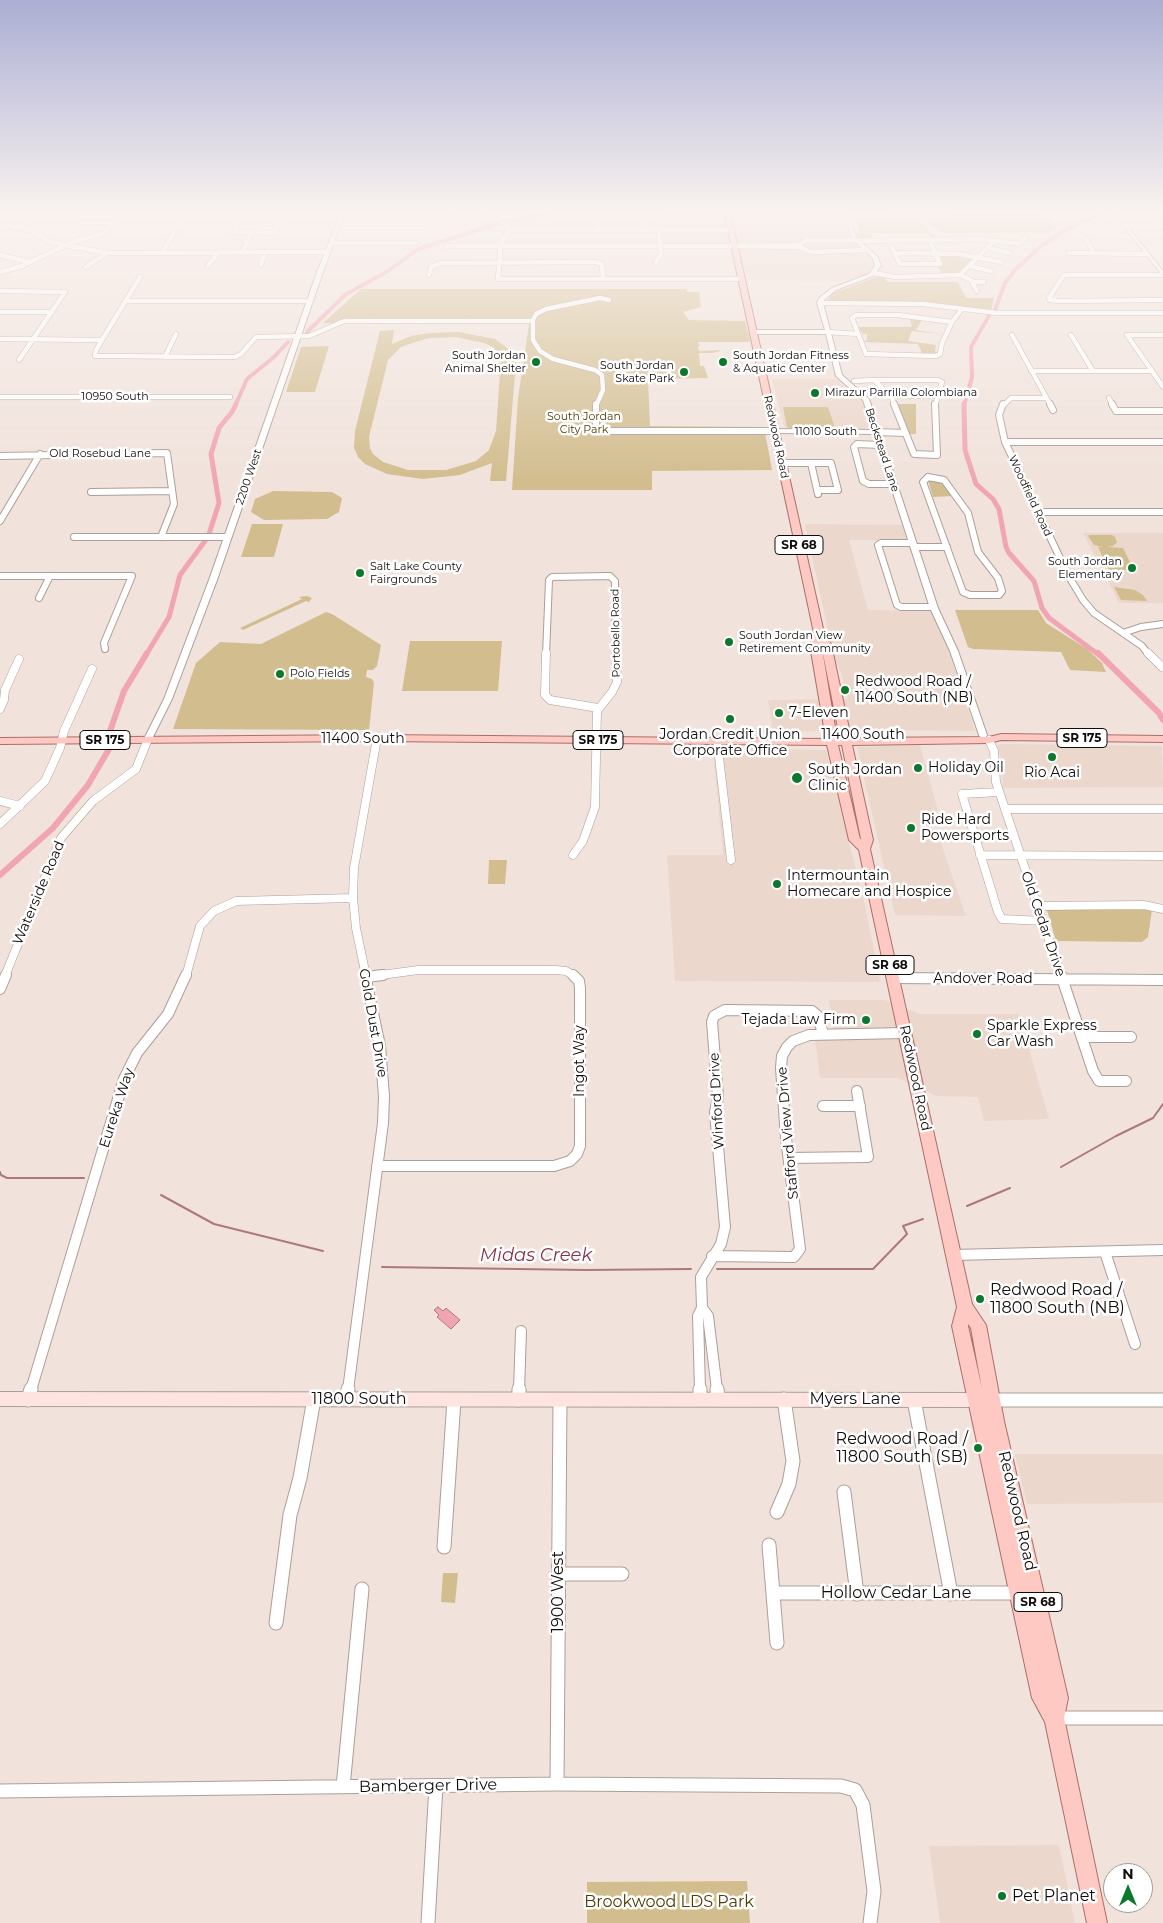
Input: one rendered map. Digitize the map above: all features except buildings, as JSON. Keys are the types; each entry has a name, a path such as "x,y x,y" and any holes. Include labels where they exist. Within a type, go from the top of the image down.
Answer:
{"main road":[{"name":"Redwood Road","path":"747,302 819,633 826,644 867,840 864,848 965,1307 960,1326 984,1400 1059,1698 1054,1718"},
{"name":"Redwood Road","path":"819,633 815,645 831,738 855,840 864,848"},
{"name":"11400 South","path":"0,741 377,738 721,740 1000,737 1163,739"},
{"name":"11800 South","path":"0,1399 718,1399"},
{"name":"Myers Lane","path":"718,1399 984,1400"},
{"name":"Redwood Road","path":"984,1400 1018,1593 1041,1698 1054,1718 1097,1923"}],"street":[{"path":"19,360 59,302"},
{"path":"126,302 94,353 95,356 235,357 241,354 256,337 315,335 334,324 344,321 533,321"},
{"name":"2200 West","path":"148,739 168,699 228,537 310,302"},
{"path":"580,302 546,308 536,314 533,321 533,340 540,351 553,359 595,370 602,375 604,390 595,407 596,429 602,431 775,431"},
{"path":"820,303 923,304 996,313 1163,313"},
{"name":"Beckstead Lane","path":"820,303 839,376 866,399 933,607 954,651 986,737"},
{"path":"952,322 898,315 856,315 852,318 866,354 939,355 942,343 952,322 962,309"},
{"path":"0,312 52,312"},
{"path":"754,332 858,332"},
{"path":"165,357 176,334"},
{"path":"1012,335 1053,410"},
{"path":"1071,335 1093,371"},
{"path":"1163,335 1127,335 1163,387"},
{"path":"0,340 102,340"},
{"path":"1031,371 1152,371"},
{"path":"854,380 874,380 938,380 942,382 940,393 935,403 937,454 914,454 891,396 874,380"},
{"path":"891,396 937,396"},
{"name":"10950 South","path":"0,397 230,397"},
{"name":"Woodfield Road","path":"1046,398 1011,398 1004,403 1000,411 1005,442 1036,512 1083,600 1101,619 1142,646 1162,666"},
{"path":"1108,398 1116,410 1163,411"},
{"name":"11010 South","path":"775,431 904,432"},
{"path":"1005,442 1163,442"},
{"path":"880,445 858,444 854,447 863,481 866,483 893,484"},
{"path":"0,521 40,454"},
{"name":"Old Rosebud Lane","path":"0,456 40,454 167,454 174,507 161,537"},
{"path":"782,463 832,462 838,490 818,492 811,463"},
{"path":"928,477 942,478 968,513 978,552 998,578 1002,591 996,595 967,594 963,592 947,547 923,482 928,477"},
{"path":"92,492 172,491"},
{"path":"1036,512 1163,512"},
{"path":"74,537 228,537"},
{"path":"933,607 901,607 897,605 878,545 881,543 947,547"},
{"path":"0,576 132,576 104,643 104,649"},
{"path":"39,598 50,576"},
{"name":"Portobello Road","path":"554,576 610,576 614,580 617,682 612,692 598,708 550,700 546,695 549,580 554,576"},
{"path":"1123,633 1141,627 1163,624"},
{"path":"0,709 4,700 5,690 19,659"},
{"path":"0,824 45,781 92,669"},
{"path":"573,855 584,841 595,808 598,708"},
{"name":"Old Cedar Drive","path":"986,737 994,751 999,792 1093,1071 1099,1081 1126,1081"},
{"name":"Gold Dust Drive","path":"347,1398 383,1123 383,1072 377,1028 356,928 353,898 356,858 377,738"},
{"name":"Waterside Road","path":"0,989 4,967 62,838 93,801 125,779 136,768 142,758 148,739"},
{"path":"721,740 731,860"},
{"path":"999,792 962,794 998,912 1002,919 1042,921"},
{"path":"0,801 20,806"},
{"path":"1005,809 1163,809"},
{"path":"980,855 1163,856"},
{"name":"Eureka Way","path":"28,1400 124,1079 138,1053 176,1000 185,978 200,926 214,911 236,902 353,898"},
{"path":"1037,906 1144,905 1163,909"},
{"name":"Ingot Way","path":"366,976 418,970 556,970 566,971 574,975 579,981 580,988 580,1142 577,1154 570,1161 554,1166 378,1166"},
{"name":"Andover Road","path":"893,978 1163,980"},
{"name":"Winford Drive","path":"700,1399 698,1316 702,1308 701,1276 721,1244 725,1228 716,1112 718,1097 712,1022 714,1016 726,1010 812,1011 818,1016 823,1034"},
{"name":"Stafford View Drive","path":"712,1256 794,1257 800,1249 782,1077 782,1056 793,1041 809,1035 823,1034 905,1033"},
{"path":"1082,1037 1131,1037"},
{"path":"790,1158 868,1157 857,1091"},
{"path":"823,1106 860,1106"},
{"path":"953,1255 1163,1250"},
{"path":"1105,1252 1135,1344"},
{"name":"Winford Drive","path":"702,1308 708,1316 718,1399"},
{"path":"519,1400 521,1331"},
{"path":"698,1360 713,1361"},
{"path":"276,1622 290,1515 300,1478 314,1399"},
{"path":"777,1512 790,1484 793,1461 784,1399"},
{"path":"444,1547 454,1400"},
{"name":"1900 West","path":"557,1784 560,1400"},
{"path":"914,1400 951,1594"},
{"path":"984,1400 1163,1400"},
{"path":"844,1492 857,1594"},
{"path":"769,1545 777,1643"},
{"path":"559,1574 622,1574"},
{"path":"343,1787 362,1590"},
{"name":"Hollow Cedar Lane","path":"773,1593 1018,1593"},
{"path":"1054,1718 1163,1718"},
{"name":"Bamberger Drive","path":"0,1791 557,1784 841,1786 855,1790 864,1805 874,1891 870,1923"},
{"path":"428,1923 436,1786"}],"shaded area":[{"path":"772,379 838,379 863,401 871,428 787,429 784,427"},
{"path":"805,524 903,525 906,540 849,540 868,610 931,611 946,642 975,731 865,730 773,732 768,700 848,699 842,675 834,658"},
{"name":"South Jordan Elementary","path":"1083,533 1163,533 1163,603 1119,603"},
{"path":"920,745 938,811 924,811 934,843 941,843 966,916 895,915 857,747"},
{"path":"997,745 1162,746 1163,787 1003,788 1001,758"},
{"path":"713,748 826,750 866,910 880,982 675,981 667,855 723,855"},
{"path":"829,1000 885,1000 920,1014 1019,1014 1049,1119 984,1121 978,1097 936,1096 898,1078 820,1078 815,1040 835,1040"},
{"path":"438,1307 443,1311 446,1308 460,1320 451,1329 437,1317 439,1315 434,1310"},
{"path":"1015,1454 1163,1454 1163,1503 1027,1504"},
{"path":"1059,1845 1075,1923 940,1923 929,1846"}],"green space":[{"name":"South Jordan City Park","path":"347,302 700,302 701,307 683,312 689,320 745,321 750,342 697,342 700,345 698,347 699,351 720,350 713,353 699,353 700,366 704,366 708,378 648,379 650,426 764,427 772,470 652,471 652,490 512,490 518,398 529,324 323,323"},
{"path":"901,302 993,302 991,311 927,302"},
{"path":"910,319 922,320 916,330 943,334 912,331 908,341 936,345 935,352 938,353 934,355 922,353 918,344 863,342 867,340 867,334 863,334 858,327 912,327"},
{"path":"394,330 392,344 411,336 458,332 495,339 511,351 516,363 506,481 490,481 492,463 460,475 423,479 387,474 365,464 358,457 354,448 355,431 380,331","holes":["456,337 484,343 493,347 501,357 496,431 489,450 476,461 446,470 408,470 383,462 373,454 370,448 369,437 388,360 401,347 430,338"]},
{"path":"329,346 315,392 286,392 301,347"},
{"path":"897,404 916,404 916,434 908,434"},
{"path":"783,407 828,407 835,428 789,428 787,427"},
{"path":"928,480 940,480 953,496 933,497"},
{"path":"273,491 332,492 342,498 339,512 327,519 264,520 251,512 255,499"},
{"path":"252,524 283,524 274,557 241,557"},
{"path":"1112,535 1115,537 1117,542 1113,546 1107,547 1123,548 1134,570 1109,570 1098,547 1102,547 1094,545 1088,536"},
{"path":"1114,587 1135,590 1143,595 1147,601 1121,600"},
{"path":"307,596 312,598 309,602 306,601 243,630 240,628 302,599 299,597"},
{"path":"955,610 1038,610 1046,623 1087,649 1102,663 1106,672 1070,670 1061,652 973,649 968,647"},
{"name":"Polo Fields","path":"326,612 381,645 377,666 373,670 367,670 366,677 372,679 374,683 369,730 173,729 196,663 220,642 261,644"},
{"path":"410,641 502,641 498,691 402,691"},
{"path":"489,860 507,860 505,884 488,884"},
{"path":"1047,910 1152,910 1148,937 1142,942 1056,941"},
{"path":"443,1573 458,1573 455,1603 441,1602"},
{"name":"Brookwood LDS Park","path":"747,1881 750,1923 587,1923 587,1882"}],"waterway":[{"path":"307,332 338,302"},
{"path":"995,310 998,302"},
{"path":"964,406 972,377 971,347 990,314"},
{"path":"235,406 247,379 274,357 288,342"},
{"path":"209,534 219,503 211,454 219,428 235,406"},
{"path":"964,406 965,450 976,484 993,499 999,509 1006,547 1009,553 1034,581 1042,608 1049,618 1099,655"},
{"path":"146,655 169,617 180,575 205,541"},
{"path":"110,731 124,691 147,653"},
{"path":"1098,653 1159,713 1163,720"},
{"path":"0,875 53,828 88,785 109,749"},
{"name":"Midas Creek","path":"1061,1167 1116,1136 1153,1118 1163,1104"},
{"name":"Midas Creek","path":"0,1172 1,1175 7,1178 84,1178"},
{"name":"Midas Creek","path":"967,1206 1010,1188"},
{"name":"Midas Creek","path":"161,1195 214,1224 323,1251"},
{"name":"Midas Creek","path":"717,1269 873,1269 907,1234 903,1226 923,1219"},
{"name":"Midas Creek","path":"382,1267 586,1270 691,1269"}],"place":[{"name":"South Jordan Animal Shelter","path":"536,362"},
{"name":"South Jordan Fitness & Aquatic Center","path":"723,362"},
{"name":"South Jordan Skate Park","path":"684,372"},
{"name":"Mirazur Parrilla Colombiana","path":"815,393"},
{"name":"South Jordan Elementary","path":"1132,568"},
{"name":"Salt Lake County Fairgrounds","path":"360,573"},
{"name":"South Jordan View Retirement Community","path":"729,642"},
{"name":"Polo Fields","path":"280,674"},
{"name":"Redwood Road / 11400 South (NB)","path":"845,690"},
{"name":"7-Eleven","path":"779,713"},
{"name":"Jordan Credit Union Corporate Office","path":"730,719"},
{"name":"Rio Acai","path":"1052,757"},
{"name":"Holiday Oil","path":"918,768"},
{"name":"South Jordan Clinic","path":"797,778"},
{"name":"Ride Hard Powersports","path":"911,828"},
{"name":"Intermountain Homecare and Hospice","path":"777,884"},
{"name":"Tejada Law Firm","path":"866,1020"},
{"name":"Sparkle Express Car Wash","path":"977,1034"},
{"name":"Redwood Road / 11800 South (NB)","path":"980,1299"},
{"name":"Redwood Road / 11800 South (SB)","path":"978,1448"},
{"name":"Pet Planet","path":"1002,1896"}]}
